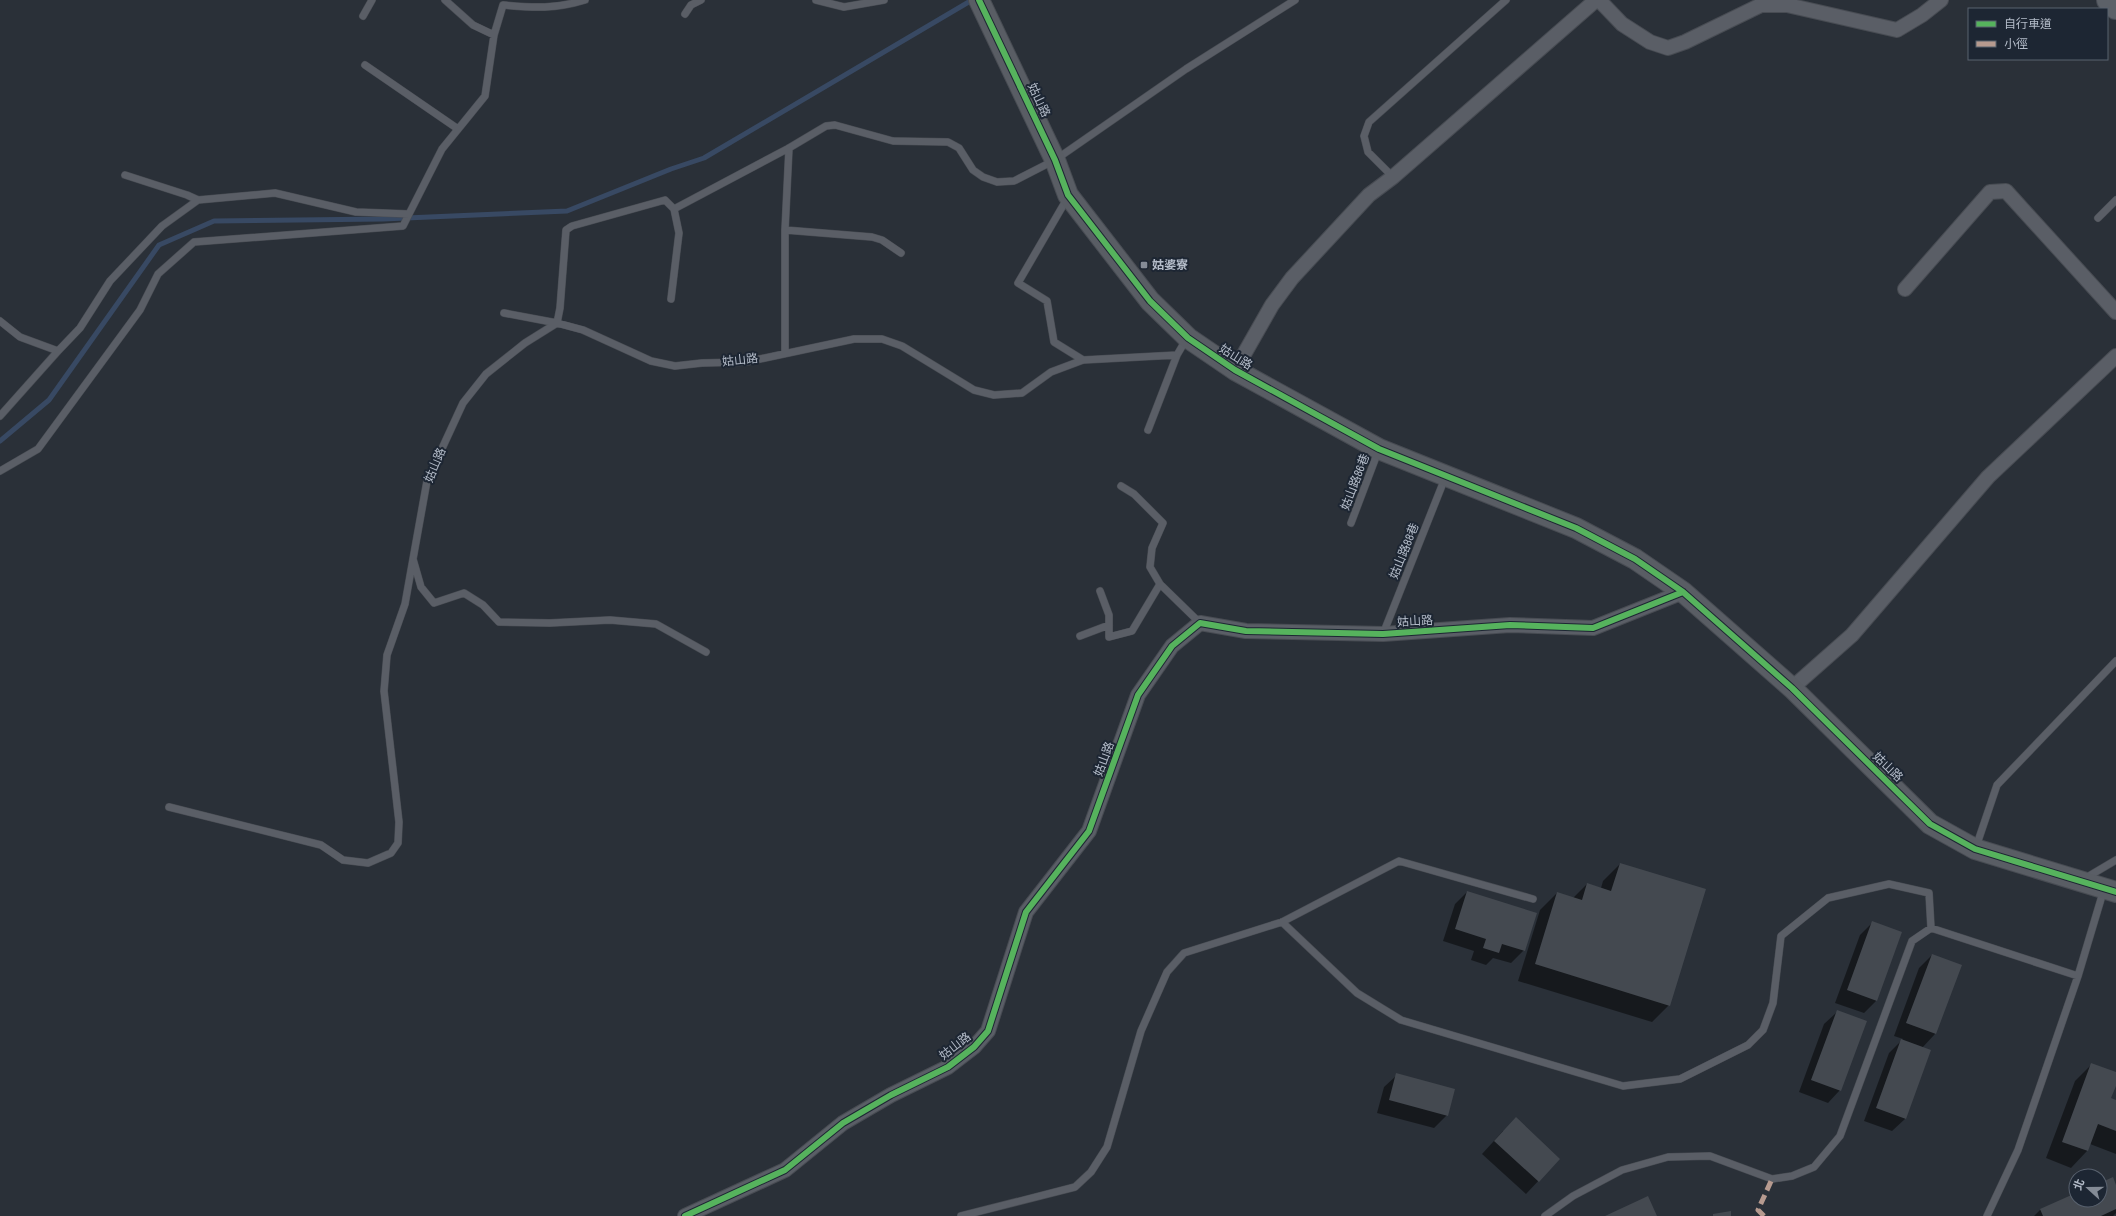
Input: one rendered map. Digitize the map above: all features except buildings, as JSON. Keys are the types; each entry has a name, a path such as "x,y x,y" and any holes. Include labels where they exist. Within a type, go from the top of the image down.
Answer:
{"main road":[{"path":"2108,0 2116,8"}],"street":[{"path":"1235,370 1272,306 1292,278 1369,195 1393,177 1596,0"},
{"path":"1599,0 1622,24 1650,42 1668,48 1685,42 1761,5 1787,5 1897,30 1922,15 1941,0"},
{"name":"姑山路","path":"983,7 1055,160 1068,195 1150,301 1188,338 1235,370 1379,449 1445,477 1576,528 1635,559 1683,592 1792,688 1930,824 1975,849 2110,891"},
{"path":"1905,288 1990,192 2006,191 2116,312"},
{"path":"1792,688 1852,635 1988,477 2116,356"},
{"name":"姑山路","path":"685,1216 784,1170 843,1123 891,1095 948,1067 974,1048 988,1031 1026,912 1089,831 1138,695 1172,646 1200,623 1246,631 1383,634 1510,625 1594,628 1683,592"}],"lane":[{"path":"363,16 372,0"},
{"path":"445,0 473,25 494,35"},
{"path":"0,472 38,449 140,310 158,274 194,242 403,226 442,148 485,96 494,35 504,2 537,8 564,7 585,0"},
{"path":"685,14 691,5 701,0"},
{"path":"816,0 844,7 884,0"},
{"path":"674,209 789,148 826,126 835,125 893,141 948,142 959,148 973,170 982,177 997,182 1014,181 1055,160 1186,69 1295,0"},
{"path":"1393,177 1368,152 1364,136 1369,122 1506,0"},
{"path":"365,65 458,129"},
{"path":"785,353 785,230 789,148"},
{"path":"125,175 198,200 274,193 356,212 409,214"},
{"path":"1068,195 1018,282 1047,300 1054,342 1083,360"},
{"path":"0,416 80,328 110,281 162,226 198,200"},
{"path":"504,313 557,323 560,308 566,230 572,226 665,200 674,209 679,233 671,299"},
{"path":"2098,218 2116,200"},
{"path":"785,230 872,237 882,240 901,253"},
{"path":"0,321 20,337 58,351"},
{"name":"姑山路","path":"169,807 321,845 343,860 368,863 391,853 398,843 398,822 385,684 387,655 405,604 427,482 463,403 475,386 496,365 525,343 557,323 583,330 651,361 675,366 702,363 746,362 854,339 882,339 902,346 974,390 994,395 1022,393 1051,372 1083,360 1177,355"},
{"path":"1148,430 1177,355 1188,338"},
{"name":"姑山路86巷","path":"1351,524 1379,449"},
{"name":"姑山路88巷","path":"1383,634 1445,477"},
{"path":"1121,486 1134,494 1163,523 1152,548 1150,567 1160,584 1200,623"},
{"path":"413,559 421,587 434,602 464,593 483,606 498,622 550,623 610,620 656,624 706,652"},
{"path":"1100,591 1109,615 1110,637 1132,631 1160,584"},
{"path":"1080,636 1109,625"},
{"path":"1975,849 1997,785 2116,660"},
{"path":"2079,882 2116,860"},
{"path":"961,1216 1075,1186 1091,1172 1107,1147 1141,1031 1166,972 1184,953 1282,922 1398,861 1533,899"},
{"path":"1282,922 1357,993 1401,1020 1623,1086 1680,1079 1748,1045 1763,1030 1773,1003 1781,936 1828,898 1889,884 1929,893 1931,928"},
{"path":"1987,1216 2018,1150 2078,976 2110,891"},
{"path":"1931,928 2078,976"},
{"path":"1545,1216 1573,1196 1622,1170 1668,1157 1710,1156 1772,1179 1792,1176 1814,1167 1840,1136 1912,941 1931,928"}],"waterway":[{"path":"0,441 49,400 159,245 214,221 383,219 567,211 671,169 704,158 972,0"}],"marked path":[{"path":"1764,1216 1758,1210 1772,1179"}],"cycle path":[{"path":"979,0 1055,160 1068,195 1150,301 1188,338 1235,370 1379,449 1576,528 1635,559 1683,592 1792,688 1930,824 1975,849 2116,892"},
{"path":"685,1216 785,1170 843,1123 891,1095 948,1067 974,1047 988,1031 1026,912 1089,831 1138,695 1172,646 1200,623 1246,631 1383,634 1510,625 1593,628 1683,592"}],"place":[{"name":"姑婆寮","path":"1144,265"}]}
